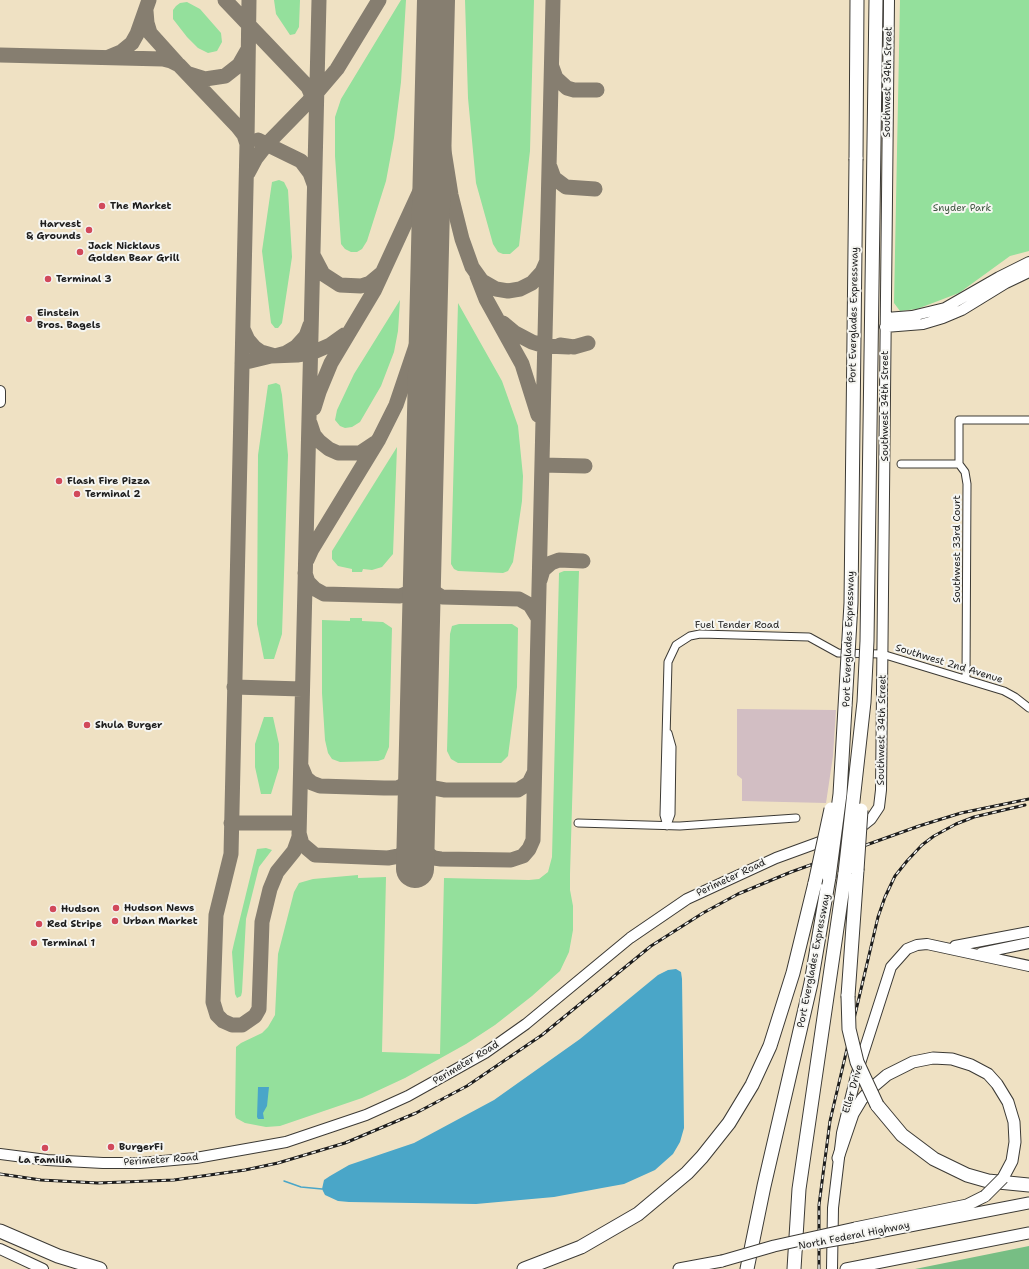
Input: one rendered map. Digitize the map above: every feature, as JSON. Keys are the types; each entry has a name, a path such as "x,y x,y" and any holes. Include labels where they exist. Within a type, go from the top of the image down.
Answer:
{"highway":[{"name":"Port Everglades Expressway","path":"747,1269 764,1186 810,990 829,877 840,794 851,603 856,0"},
{"name":"Port Everglades Expressway","path":"794,1269 799,1189 851,871 864,702 869,580 876,0"},
{"path":"524,1269 581,1247 638,1214 687,1173 729,1123 752,1085 770,1046 793,973 815,883 830,812 840,794"},
{"path":"851,871 848,996 850,1029 857,1062 877,1105 902,1135 934,1159 967,1175 988,1181 1029,1185"},
{"path":"740,1269 764,1186"},
{"path":"787,1269 799,1189"},
{"path":"0,1231 58,1256 100,1269"}],"main road":[{"path":"838,1158 853,1114 862,1099 874,1086 893,1071 913,1062 933,1058 952,1059 971,1065 988,1074 997,1084 1008,1102 1014,1122 1015,1142 1012,1161 1003,1178 985,1196 972,1203 962,1206 897,1218 854,1232"},
{"name":"North Federal Highway","path":"679,1269 854,1232 1029,1203"},
{"path":"850,1268 1029,1233"}],"street":[{"name":"Southwest 34th Street","path":"877,812 881,796 889,0"},
{"path":"886,322 945,308 958,302 999,277 1029,262"},
{"path":"886,322 923,324 943,318 962,310 1006,283 1029,272"},
{"path":"0,391 0,402"},
{"name":"Southwest 33rd Court","path":"966,679 967,484 965,472 959,464 959,420 1029,420"},
{"path":"901,464 959,464"},
{"name":"Fuel Tender Road","path":"667,826 664,815 668,662 676,645 690,636 700,634 809,637 838,653 882,654"},
{"name":"Southwest 2nd Avenue","path":"882,654 1004,690 1029,708"},
{"name":"Perimeter Road","path":"0,1154 48,1160 102,1163 157,1162 196,1158 286,1142 366,1115 408,1096 485,1052 544,1010 630,938 687,899 776,858 860,827 872,819 877,812"},
{"path":"578,823 667,826 796,818"},
{"path":"949,947 1029,932"},
{"name":"Eller Drive","path":"832,1269 833,1208 838,1158 848,1102 888,972 898,958 907,949 922,944 949,947"},
{"path":"977,954 1029,944"},
{"path":"949,947 1029,966"},
{"path":"0,1249 43,1269"}],"shaded area":[{"path":"737,709 836,710 833,756 826,803 742,801 742,779 737,775"}],"green space":[{"path":"274,0 300,0 299,27 295,34 290,35 276,14"},
{"path":"401,0 406,0 401,82 394,138 386,181 367,241 362,249 357,252 351,252 345,249 341,244 335,156 335,117 341,99"},
{"path":"465,0 534,0 530,151 519,246 510,254 498,252 493,244 476,183 468,98"},
{"name":"Snyder Park","path":"900,0 1029,0 1029,251 1010,256 959,293 917,309 900,311 894,303"},
{"path":"187,2 200,9 221,33 222,42 217,51 208,53 198,48 173,19 173,10 176,6 180,3"},
{"path":"279,180 284,182 288,190 292,257 282,323 278,328 275,328 271,323 262,251 272,182"},
{"path":"400,300 398,331 394,352 381,386 360,422 352,427 345,428 340,426 335,420 337,410 354,374"},
{"path":"458,303 502,381 518,426 523,476 522,501 513,562 508,571 503,573 458,571 454,569 451,564"},
{"path":"276,383 280,385 282,395 288,455 282,634 274,659 264,659 257,624 258,455 268,385"},
{"path":"397,447 393,554 382,567 372,570 363,569 362,572 352,572 352,569 338,566 332,559 332,551"},
{"path":"564,571 579,571 570,874 570,890 573,906 573,930 569,952 560,971 532,996 495,1025 466,1044 405,1078 362,1098 280,1126 266,1127 245,1123 236,1118 236,1047 262,1033 268,1027 275,1015 278,954 294,892 299,883 313,879 358,875 358,878 386,877 382,1052 440,1054 444,878 539,879 548,872 552,857 559,573"},
{"path":"350,618 362,618 362,621 383,622 392,628 389,747 384,759 378,761 340,762 332,759 328,753 325,740 322,693 322,620 350,621"},
{"path":"459,624 512,624 518,628 517,687 508,756 501,763 458,763 451,759 447,751 450,634 452,626"},
{"path":"264,717 273,717 279,744 279,768 271,794 261,794 255,767 255,744"},
{"path":"266,848 272,850 259,867 246,919 242,992 241,996 237,998 235,994 232,952 257,849"},
{"path":"1029,1246 1029,1269 915,1269"}],"water":[{"path":"676,969 681,972 682,979 684,1128 680,1142 673,1154 655,1170 624,1184 554,1197 476,1204 349,1202 338,1201 325,1195 322,1189 324,1180 330,1176 349,1165 414,1143 494,1100 580,1039 658,975 668,970"},
{"path":"258,1087 269,1087 267,1106 263,1113 264,1119 258,1119 257,1117"}],"waterway":[{"path":"284,1181 301,1187 322,1189"}],"taxiway":[{"path":"109,57 121,52 132,43 137,34 149,0"},
{"path":"225,0 308,87 315,103"},
{"path":"247,141 249,0"},
{"path":"0,55 163,59 171,61 179,65 237,126 244,135 247,144 231,854 216,915 213,1002 217,1015 223,1021 232,1025 242,1025 255,1016 259,1009 262,922 270,889 277,872 294,851 299,837 319,0"},
{"path":"314,96 337,69 379,0"},
{"path":"416,834 420,847 434,858 441,859 511,860 523,856 529,849 533,840 553,0"},
{"path":"435,10 440,109 444,151 451,195 462,239 472,267 482,281 496,289 508,291 520,289 532,283 542,272 546,263"},
{"path":"146,11 150,33 177,63"},
{"path":"189,74 205,79 225,76 239,65 247,51"},
{"path":"552,67 556,78 567,88 574,90 597,90"},
{"path":"248,173 256,158 267,144 309,101 316,88"},
{"path":"258,140 301,161 310,173 314,184"},
{"path":"314,408 331,363 374,291 432,165"},
{"path":"550,167 554,178 566,187 595,189"},
{"path":"313,255 323,274 340,285 361,286 370,283 382,273"},
{"path":"307,560 312,549 379,439 396,405 417,343 424,307 429,262"},
{"path":"477,276 486,299 522,364 538,415"},
{"path":"503,323 515,333 532,342 545,346 569,347"},
{"path":"243,329 248,340 254,347 261,352 275,356 286,353 296,347 306,336 310,325"},
{"path":"242,363 271,356 297,355 314,352 330,345 344,335"},
{"path":"560,345 574,347 588,343"},
{"path":"310,423 314,435 319,441 329,449 338,453 360,453 375,443"},
{"path":"542,465 585,466"},
{"path":"540,580 543,570 551,563 559,560 583,561"},
{"path":"305,573 308,582 315,589 324,594 400,596 408,593 418,584 422,565"},
{"path":"423,568 428,586 442,597 519,599 530,605 538,618"},
{"path":"234,687 302,689"},
{"path":"417,765 428,784 434,788 445,790 518,790 529,783 534,773"},
{"path":"301,766 306,778 312,783 320,786 397,788 406,784 411,779 417,765"},
{"path":"231,823 299,823"},
{"path":"299,833 302,844 315,855 388,858 399,856 409,849 416,834"}],"runway":[{"path":"415,869 436,0"}],"railway":[{"path":"0,1174 41,1180 98,1183 174,1180 245,1170 278,1163 345,1143 416,1113 467,1086 542,1035 651,946 703,913 738,894 791,872 919,826 961,813 1029,799"},
{"path":"819,1269 819,1205 830,1121 878,917 885,897 895,876 907,861 922,845 934,836 956,824 974,817 1025,805"}],"place":[{"name":"The Market","path":"102,206"},
{"name":"Harvest & Grounds","path":"89,230"},
{"name":"Jack Nicklaus Golden Bear Grill","path":"80,252"},
{"name":"Terminal 3","path":"48,279"},
{"name":"Einstein Bros. Bagels","path":"29,319"},
{"name":"Flash Fire Pizza","path":"59,481"},
{"name":"Terminal 2","path":"77,494"},
{"name":"Shula Burger","path":"87,725"},
{"name":"Hudson News","path":"116,908"},
{"name":"Hudson","path":"53,909"},
{"name":"Urban Market","path":"115,921"},
{"name":"Red Stripe","path":"39,924"},
{"name":"Terminal 1","path":"34,943"},
{"name":"BurgerFi","path":"111,1147"},
{"name":"La Familia","path":"45,1148"}]}
